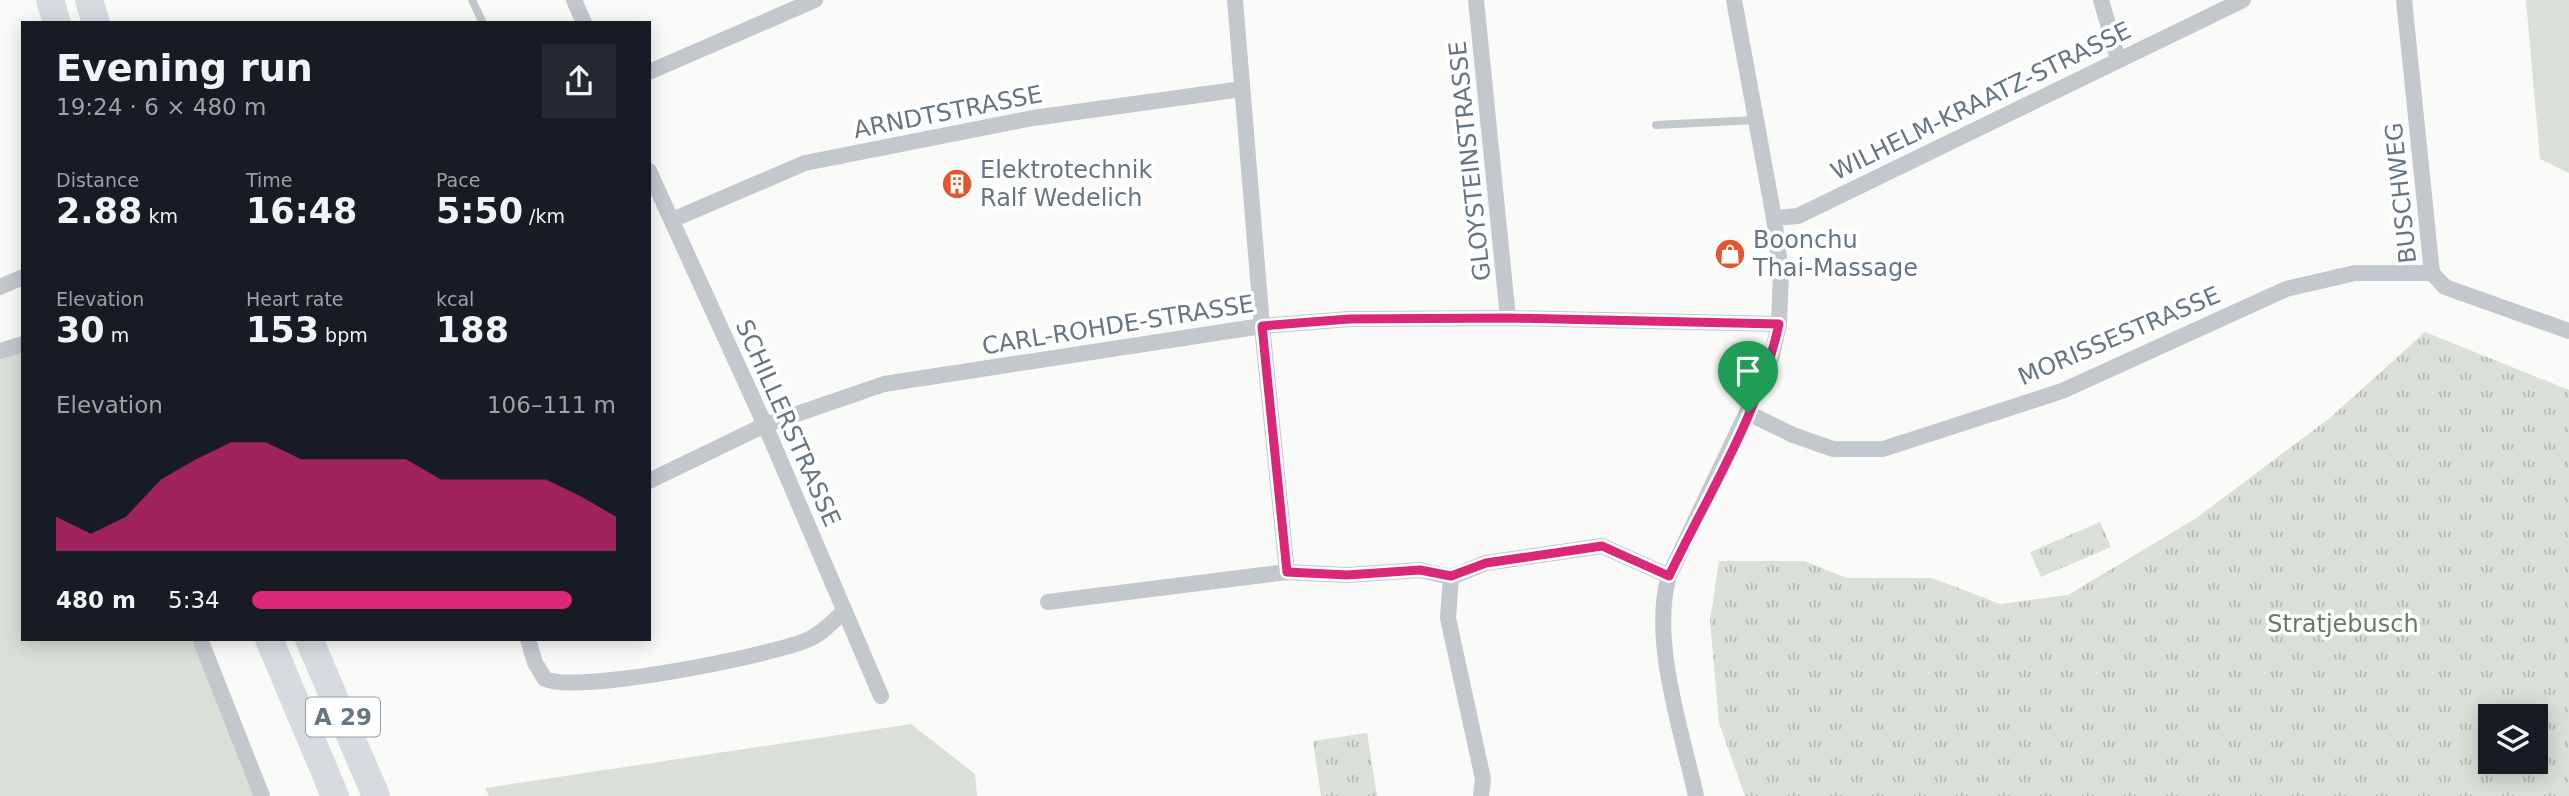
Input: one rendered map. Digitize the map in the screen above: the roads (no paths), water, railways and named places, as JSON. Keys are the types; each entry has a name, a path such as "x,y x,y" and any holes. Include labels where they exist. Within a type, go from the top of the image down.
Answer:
{"highway":[{"path":"50,0 56,21"},
{"path":"89,0 95,21"},
{"name":"A 29","path":"270,641 335,796"},
{"name":"A 29","path":"310,641 376,796"}],"street":[{"path":"574,0 583,21"},
{"path":"651,71 815,0"},
{"path":"1236,0 1262,326 1287,572"},
{"name":"GLOYSTEINSTRASSE","path":"1476,0 1508,318"},
{"path":"1696,796 1668,665 1662,598 1669,576 1748,413 1772,355 1779,324 1781,274 1774,218 1734,0"},
{"path":"2101,0 2118,59"},
{"name":"WILHELM-KRAATZ-STRASSE","path":"1774,218 1798,216 2243,0"},
{"name":"BUSCHWEG","path":"2404,0 2432,274 2445,287 2569,331"},
{"name":"ARNDTSTRASSE","path":"672,220 805,163 1033,118 1242,89"},
{"name":"SCHILLERSTRASSE","path":"651,176 765,425 881,696"},
{"name":"MORISSESTRASSE","path":"1748,413 1793,435 1833,449 1883,449 2062,391 2286,289 2355,273 2432,274"},
{"path":"0,288 21,278"},
{"name":"CARL-ROHDE-STRASSE","path":"651,480 765,425 884,384 1262,326 1349,319 1508,318 1779,324"},
{"path":"0,351 21,345"},
{"path":"1048,602 1287,572 1347,575 1420,570 1451,576 1486,563 1602,546 1669,576"},
{"path":"1451,576 1448,618 1483,779 1481,796"},
{"path":"529,641 535,663 545,679 582,682 742,660 778,651 811,639 845,611"},
{"path":"201,641 262,796"}],"lane":[{"path":"472,0 482,21"},
{"path":"1656,125 1756,120"}],"place":[{"name":"Elektrotechnik Ralf Wedelich","path":"957,184"},
{"name":"Boonchu Thai-Massage","path":"1730,254"}],"park label":[{"name":"Stratjebusch","path":"2343,624"}]}
